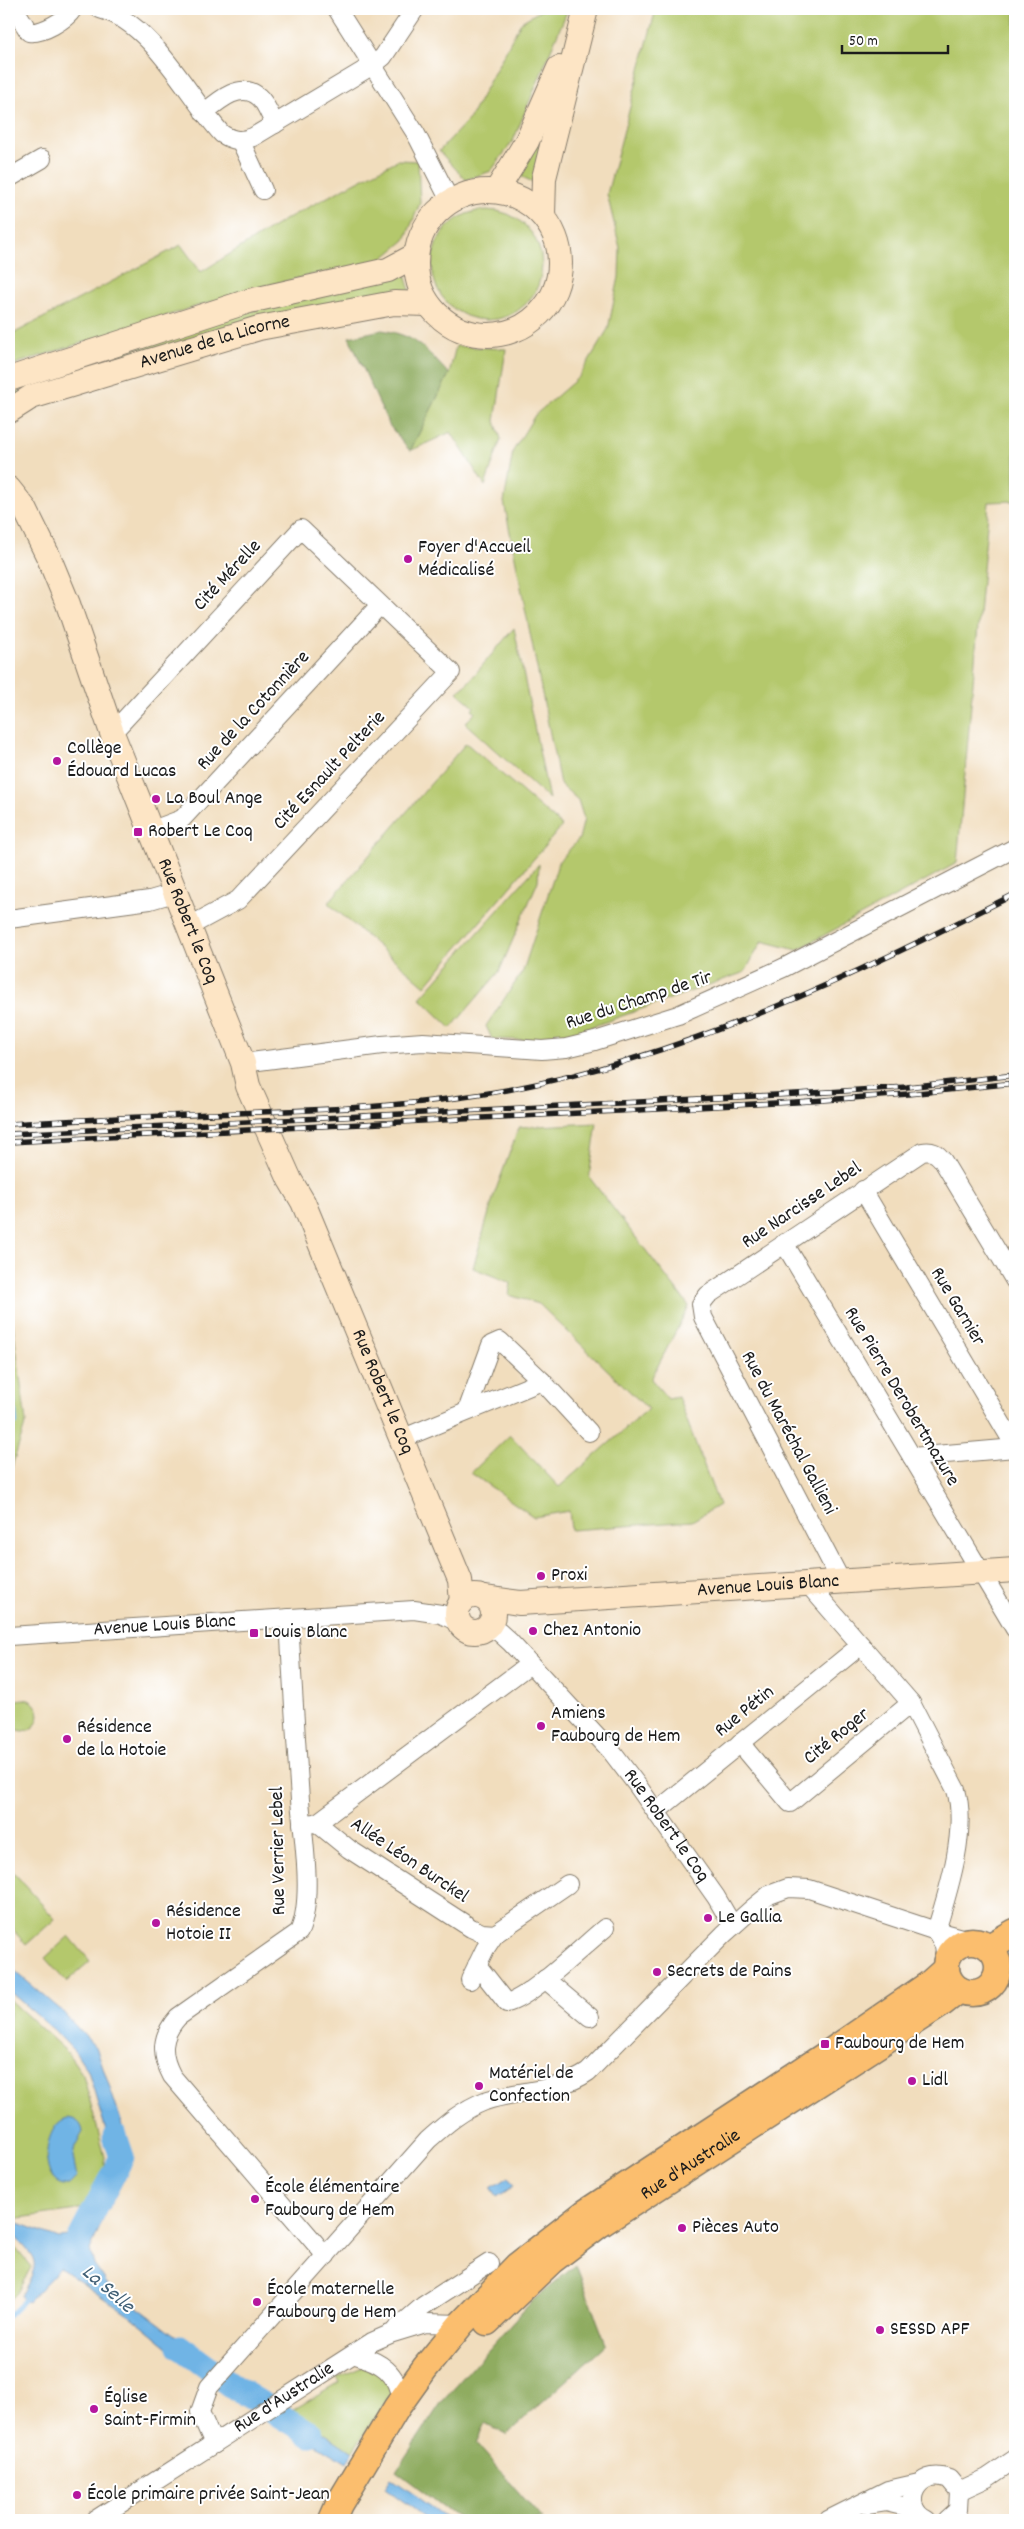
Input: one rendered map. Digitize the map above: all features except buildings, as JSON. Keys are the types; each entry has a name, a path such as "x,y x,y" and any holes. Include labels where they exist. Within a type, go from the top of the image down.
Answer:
{"main road":[{"path":"994,1953 956,1946 950,1973 973,1993 987,1988 996,1977 994,1953 1015,1932"},
{"name":"Rue d'Australie","path":"435,2369 461,2324 517,2266 585,2212 829,2053 928,1985 950,1973"},
{"name":"Rue d'Australie","path":"435,2369 467,2342 504,2304 552,2261 600,2224 933,2010 950,1973"},
{"path":"332,2520 354,2478 401,2400 435,2369"},
{"path":"352,2520 390,2447 435,2369"}],"street":[{"path":"16,10 29,32 36,33 69,15 73,9"},
{"path":"100,9 121,17 142,35 161,56 222,134 233,141 241,142 373,66 383,57 415,9"},
{"path":"337,9 416,134 450,201"},
{"path":"497,190 527,141 585,9"},
{"path":"543,214 544,178 585,9"},
{"path":"204,113 223,97 238,92 250,91 260,97 275,124"},
{"path":"241,142 264,190"},
{"path":"9,178 42,159"},
{"path":"497,190 514,194 530,203 543,214 556,235 561,258 559,282 549,303 532,320 512,332 488,336 465,332 444,321 428,304 418,280 416,254 421,233 433,215 450,201 473,191 497,190"},
{"name":"Avenue de la Licorne","path":"9,379 249,301 388,270 416,254"},
{"name":"Avenue de la Licorne","path":"9,411 31,397 259,328 394,303 428,304"},
{"name":"Rue Robert le Coq","path":"9,489 24,509 34,528 68,604 112,733 174,893 244,1063 271,1111 291,1161 303,1202 469,1607 500,1632 611,1751 657,1812 716,1897 733,1926"},
{"name":"Rue Robert le Coq","path":"9,509 34,528"},
{"name":"Cité Mérelle","path":"112,733 301,529 380,605"},
{"name":"Cité Esnault Pelterie","path":"188,927 238,900 451,672 380,605"},
{"name":"Rue de la Cotonnière","path":"150,831 182,819 380,605"},
{"name":"Rue du Champ de Tir","path":"244,1063 382,1044 423,1042 542,1050 566,1048 595,1041 678,1015 759,980 824,949 964,872 1015,848"},
{"path":"9,919 150,900 174,893"},
{"name":"Rue Narcisse Lebel","path":"701,1304 708,1295 862,1190 922,1152 932,1151 943,1161 1015,1281"},
{"name":"Rue Garnier","path":"862,1190 1015,1447"},
{"name":"Rue Pierre Derobertmazure","path":"784,1244 1015,1629"},
{"name":"Rue du Maréchal Gallieni","path":"701,1304 703,1316 841,1581"},
{"path":"468,1411 491,1344 495,1341 500,1341 589,1432"},
{"path":"401,1439 542,1382"},
{"path":"912,1457 1015,1447"},
{"name":"Avenue Louis Blanc","path":"9,1636 1015,1570"},
{"path":"808,1584 911,1703 956,1790 960,1802 960,1820 949,1888 936,1931 944,1945 950,1973"},
{"name":"Rue Verrier Lebel","path":"289,1618 310,1823 304,1920 298,1932 178,2017 165,2034 163,2047 164,2060 172,2076 326,2256"},
{"name":"Rue Pétin","path":"657,1812 861,1645"},
{"path":"310,1823 530,1664"},
{"name":"Cité Roger","path":"740,1743 790,1803 911,1703"},
{"name":"Allée Léon Burckel","path":"310,1823 471,1928 482,1933 495,1934"},
{"path":"568,1884 495,1934 473,1972 507,2003 513,2002 545,1979 605,1928"},
{"path":"214,2444 200,2412 209,2386 428,2140 449,2120 466,2109 487,2101 574,2082 588,2072 733,1926 769,1895 788,1888 809,1889 936,1931 994,1953"},
{"path":"545,1979 590,2017"},
{"name":"Rue d'Australie","path":"390,2334 422,2306 489,2263"},
{"name":"Rue d'Australie","path":"95,2520 356,2355 372,2342 390,2334 426,2323 461,2324"},
{"name":"Rue d'Australie","path":"356,2355 385,2366 396,2379 401,2400"},
{"path":"959,2492 987,2478 1015,2459"},
{"path":"828,2520 888,2490 919,2483 926,2478 942,2476 955,2484 959,2492 960,2504 951,2519"},
{"path":"919,2483 914,2496 922,2517"},
{"path":"859,2506 886,2502 922,2517"}],"green space":[{"path":"543,9 568,9 513,141 491,171 466,180 439,151 470,118 521,22"},
{"path":"656,9 1015,9 1015,501 989,502 957,863 797,950 762,941 745,972 552,1041 492,1039 486,1026 523,971 559,861 579,839 584,819 578,800 560,784 504,502 513,451 535,415 579,377 608,329 619,277 620,248 607,194"},
{"path":"546,121 533,182 518,175"},
{"path":"398,160 418,161 420,203 405,240 376,264 311,275 245,291 9,366 9,336 181,245 201,272 286,219"},
{"path":"487,210 508,214 526,226 538,244 542,265 538,286 526,304 508,316 487,320 466,316 448,304 436,286 432,265 436,244 448,226 466,214"},
{"path":"404,272 411,293 10,400 9,388 244,313"},
{"path":"382,330 413,340 427,351 449,374 410,451 389,425 349,337"},
{"path":"456,346 506,349 495,421 501,439 485,486 451,432 410,451 449,374"},
{"path":"514,628 549,799 465,723 475,713 472,710 474,707 457,692 466,685"},
{"path":"466,743 562,826 425,986 328,903"},
{"path":"539,864 538,881 499,972 451,1028 420,998"},
{"path":"597,1123 589,1177 689,1306 651,1379 668,1399 678,1397 719,1505 692,1521 571,1530 569,1511 534,1517 471,1473 510,1435 559,1487 648,1409 539,1304 509,1295 511,1283 473,1268 494,1195 519,1127"},
{"path":"9,1317 13,1324 26,1422 9,1476"},
{"path":"23,1699 29,1700 34,1704 38,1709 38,1721 34,1726 29,1730 23,1731 17,1730 12,1726 8,1721 7,1715 8,1709 12,1704 17,1700"},
{"path":"9,1867 55,1919 26,1945 9,1925"},
{"path":"69,1936 90,1961 66,1982 45,1958"},
{"path":"9,1999 67,2052 83,2075 105,2157 102,2179 85,2209 19,2218 9,2234"},
{"path":"9,2240 31,2267 17,2293 9,2301"},
{"path":"576,2265 606,2344 506,2435 485,2424 476,2443 543,2520 461,2520 396,2471 441,2403 532,2301"},
{"path":"365,2366 372,2366 390,2383 391,2394 352,2452 291,2411 339,2383 336,2378"}],"water":[{"path":"9,1966 61,2010 97,2049 121,2121 128,2158 127,2172 111,2167 111,2147 88,2071 77,2054 54,2030 9,1991"},
{"path":"68,2118 78,2122 83,2132 75,2146 73,2157 77,2177 69,2185 59,2183 52,2177 48,2167 47,2154 48,2142 53,2131 59,2122"},
{"path":"109,2172 125,2177 107,2212 92,2202"},
{"path":"508,2177 514,2186 497,2197 491,2188"},
{"path":"90,2205 105,2215 90,2250 94,2265 108,2285 211,2362 201,2374 131,2317 60,2268 28,2302 21,2296 32,2274 34,2261 10,2231 16,2222 59,2238 69,2237"},
{"path":"235,2377 265,2397 250,2407 223,2390"},
{"path":"291,2411 352,2452 346,2463 299,2434 274,2422"},
{"path":"391,2478 450,2520 429,2520 385,2488"}],"waterway":[{"path":"9,1355 16,1423"},
{"name":"La Selle","path":"80,2238 122,2157 115,2136"},
{"path":"9,2316 28,2297"},
{"name":"La Selle","path":"180,2347 234,2387 311,2434"}],"railway":[{"path":"9,1124 384,1106 477,1095 574,1075 640,1057 768,1010 954,925 1015,894"},
{"path":"9,1134 796,1094 907,1087 1015,1075"},
{"path":"9,1142 796,1102 908,1094 1015,1083"}],"place":[{"name":"Foyer d'Accueil Médicalisé","path":"408,559"},
{"name":"Collège Édouard Lucas","path":"57,761"},
{"name":"La Boul Ange","path":"156,799"},
{"name":"Robert Le Coq","path":"138,832"},
{"name":"Proxi","path":"541,1576"},
{"name":"Chez Antonio","path":"533,1631"},
{"name":"Louis Blanc","path":"254,1633"},
{"name":"Amiens Faubourg de Hem","path":"541,1726"},
{"name":"Résidence de la Hotoie","path":"67,1739"},
{"name":"Le Gallia","path":"708,1918"},
{"name":"Résidence Hotoie II","path":"156,1923"},
{"name":"Secrets de Pains","path":"657,1972"},
{"name":"Faubourg de Hem","path":"825,2044"},
{"name":"Lidl","path":"912,2081"},
{"name":"Matériel de Confection","path":"479,2086"},
{"name":"École élémentaire Faubourg de Hem","path":"255,2199"},
{"name":"Pièces Auto","path":"682,2228"},
{"name":"École maternelle Faubourg de Hem","path":"257,2302"},
{"name":"SESSD APF","path":"880,2330"},
{"name":"Église Saint-Firmin","path":"94,2409"},
{"name":"École primaire privée Saint-Jean","path":"77,2495"}]}
